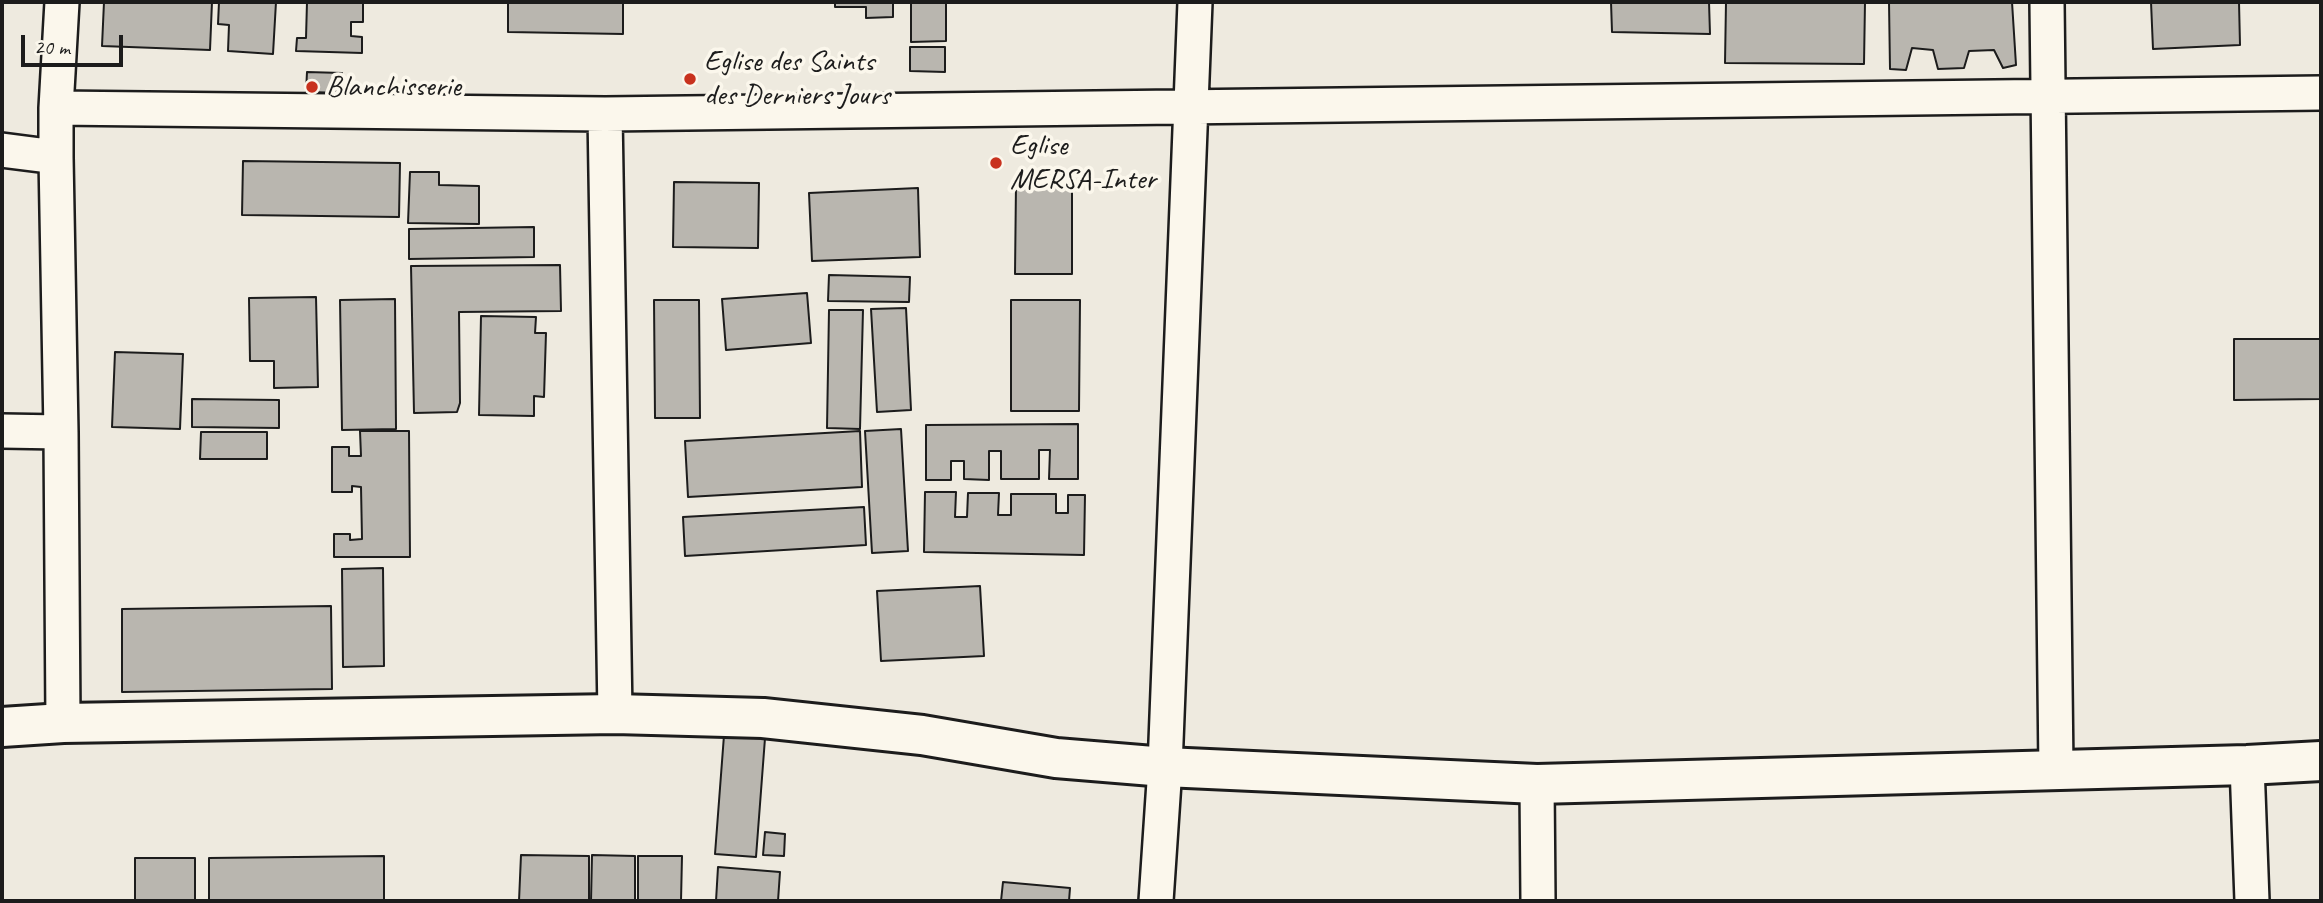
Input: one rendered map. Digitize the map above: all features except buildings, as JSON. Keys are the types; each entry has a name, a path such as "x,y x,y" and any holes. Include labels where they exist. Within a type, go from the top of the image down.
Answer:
{"street":[{"path":"62,2 56,108 62,723"},
{"path":"1156,901 1165,767 1195,2"},
{"path":"2047,2 2056,770"},
{"path":"56,108 605,114 2321,93"},
{"path":"605,114 615,714"},
{"path":"2,150 56,157"},
{"path":"2,431 61,432"},
{"path":"2,727 62,723 615,714 763,718 922,734 1055,758 1165,767 1537,784 2321,761"},
{"path":"2247,765 2252,901"},
{"path":"1537,784 1538,901"}],"place":[{"name":"Eglise des Saints des Derniers Jours","path":"690,79"},
{"name":"Blanchisserie","path":"312,87"},
{"name":"Eglise MERSA-Inter","path":"996,163"}]}
